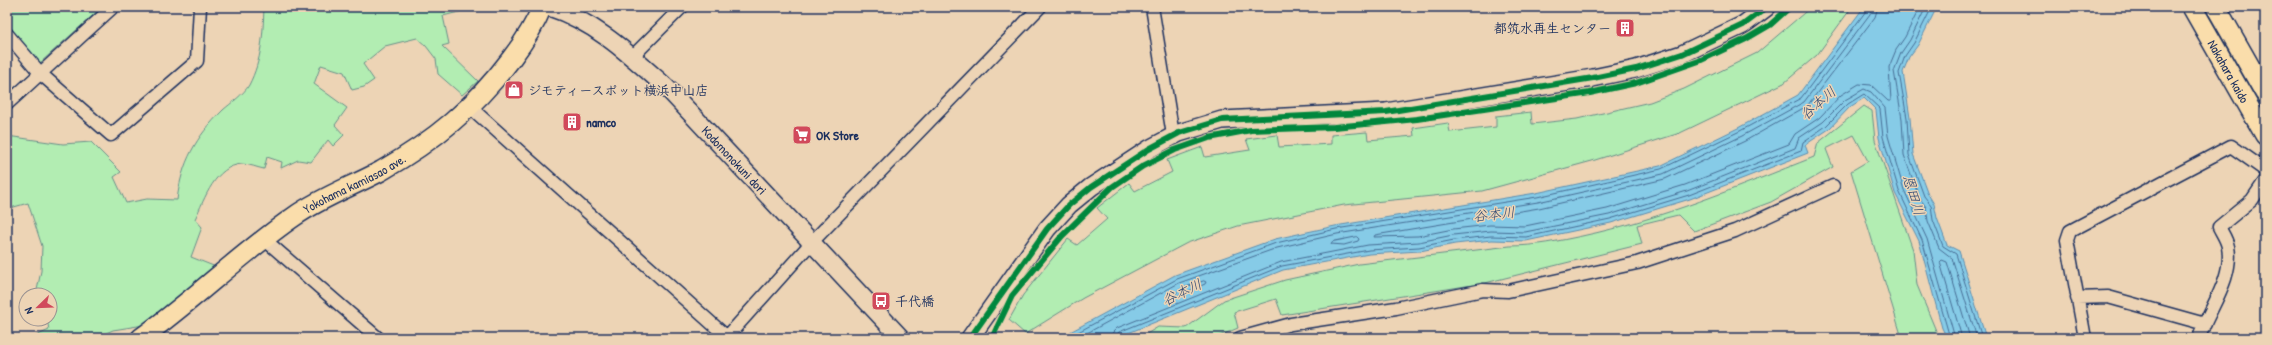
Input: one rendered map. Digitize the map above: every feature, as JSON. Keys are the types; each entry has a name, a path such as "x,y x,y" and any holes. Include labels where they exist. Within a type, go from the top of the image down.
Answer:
{"main road":[{"name":"Yokohama kamiasao ave.","path":"141,338 180,310 264,239 297,215 380,171 413,151 462,115 493,83 529,35 542,7"},
{"name":"Nakahara kaido","path":"2192,7 2265,135"},
{"name":"Nakahara kaido","path":"2216,7 2265,93"}],"street":[{"path":"7,104 113,7"},
{"path":"7,34 41,74 111,135 197,61 200,7"},
{"name":"Kodomonokuni dori","path":"549,7 575,17 600,32 632,57 667,88 901,338"},
{"path":"632,57 682,7"},
{"path":"470,107 727,338 812,242 1040,7"},
{"path":"1152,7 1173,136"},
{"path":"970,338 1047,229 1069,204 1091,187 1173,136 1222,120 1386,112 1593,78 1636,69 1682,54 1743,25 1767,7"},
{"path":"2085,338 2067,240 2070,231 2231,146 2265,170 2265,176"},
{"path":"2200,338 2224,282 2229,259 2228,246 2220,227 2252,200 2265,181"},
{"path":"1240,338 1291,324 1396,308 1483,290 1508,291 1637,263 1735,231 1833,186"},
{"path":"264,239 378,338"},
{"path":"2077,298 2108,297 2205,324"}],"green space":[{"path":"7,7 102,7 40,63 7,26"},
{"path":"264,7 478,7 443,16 449,44 442,46 478,81 462,95 438,74 436,59 426,46 417,38 385,46 363,64 374,80 364,87 352,90 344,72 321,65 314,84 347,108 335,125 344,135 333,146 328,140 311,162 298,160 281,168 282,162 267,157 264,169 242,164 225,170 218,177 207,193 195,219 202,227 191,257 216,267 144,325 113,330 95,338 37,338 36,336 49,330 48,327 58,327 58,287 38,287 41,271 42,246 28,203 7,209 7,136 63,144 91,142 121,172 114,177 126,203 147,199 177,200 179,186 186,162 197,141 213,120 244,92 249,85 257,66 263,27"},
{"path":"1811,7 1852,7 1817,55 1784,83 1680,133 1592,161 1482,191 1344,205 1238,226 1187,243 1083,298 1025,334 1009,320 1023,295 1068,239 1077,245 1107,219 1097,208 1129,183 1135,191 1172,172 1167,160 1202,147 1205,157 1250,150 1246,139 1277,135 1279,147 1331,144 1331,135 1367,132 1368,140 1414,136 1413,128 1448,123 1450,132 1496,127 1496,116 1531,112 1532,124 1577,119 1650,102 1684,89 1757,53"},
{"path":"1864,106 1872,111 1875,140 1913,250 1917,285 1939,338 1902,338 1851,171 1868,161 1854,135 1826,149 1833,167 1771,202 1694,231 1678,215 1637,225 1642,244 1485,283 1282,315 1276,299 1234,312 1238,328 1215,338 1140,338 1158,327 1186,328 1224,300 1285,280 1359,264 1537,244 1582,236 1641,221 1728,191 1814,157 1818,143"}],"water":[{"path":"1864,7 1937,7 1918,45 1909,57 1903,72 1910,118 1913,154 1928,194 1934,204 1937,218 1947,245 1959,251 1986,338 1947,338 1942,328 1919,241 1895,193 1879,138 1876,110 1864,98 1850,107 1829,129 1805,145 1808,153 1690,199 1611,223 1526,241 1492,240 1455,244 1420,251 1369,254 1283,270 1116,338 1059,338 1175,275 1275,239 1335,226 1536,193 1660,166 1738,128 1798,95"}],"cycle path":[{"path":"970,338 1047,229 1069,205 1091,187 1149,149 1179,133 1222,120 1386,112 1593,78 1636,69 1682,54 1743,25 1767,7"},
{"path":"992,338 1012,296 1062,236 1112,187 1143,166 1175,150 1209,138 1251,130 1334,127 1417,119 1590,93 1636,83 1699,61 1746,39 1770,25 1790,7"}],"place":[{"name":"都筑水再生センター","path":"1625,28"},
{"name":"ジモティースポット横浜中山店","path":"514,90"},
{"name":"namco","path":"572,122"},
{"name":"OK Store","path":"802,135"},
{"name":"千代橋","path":"881,301"}],"water label":[{"name":"谷本川","path":"1818,103"},
{"name":"恩田川","path":"1914,195"},
{"name":"谷本川","path":"1494,214"},
{"name":"谷本川","path":"1182,292"}]}
